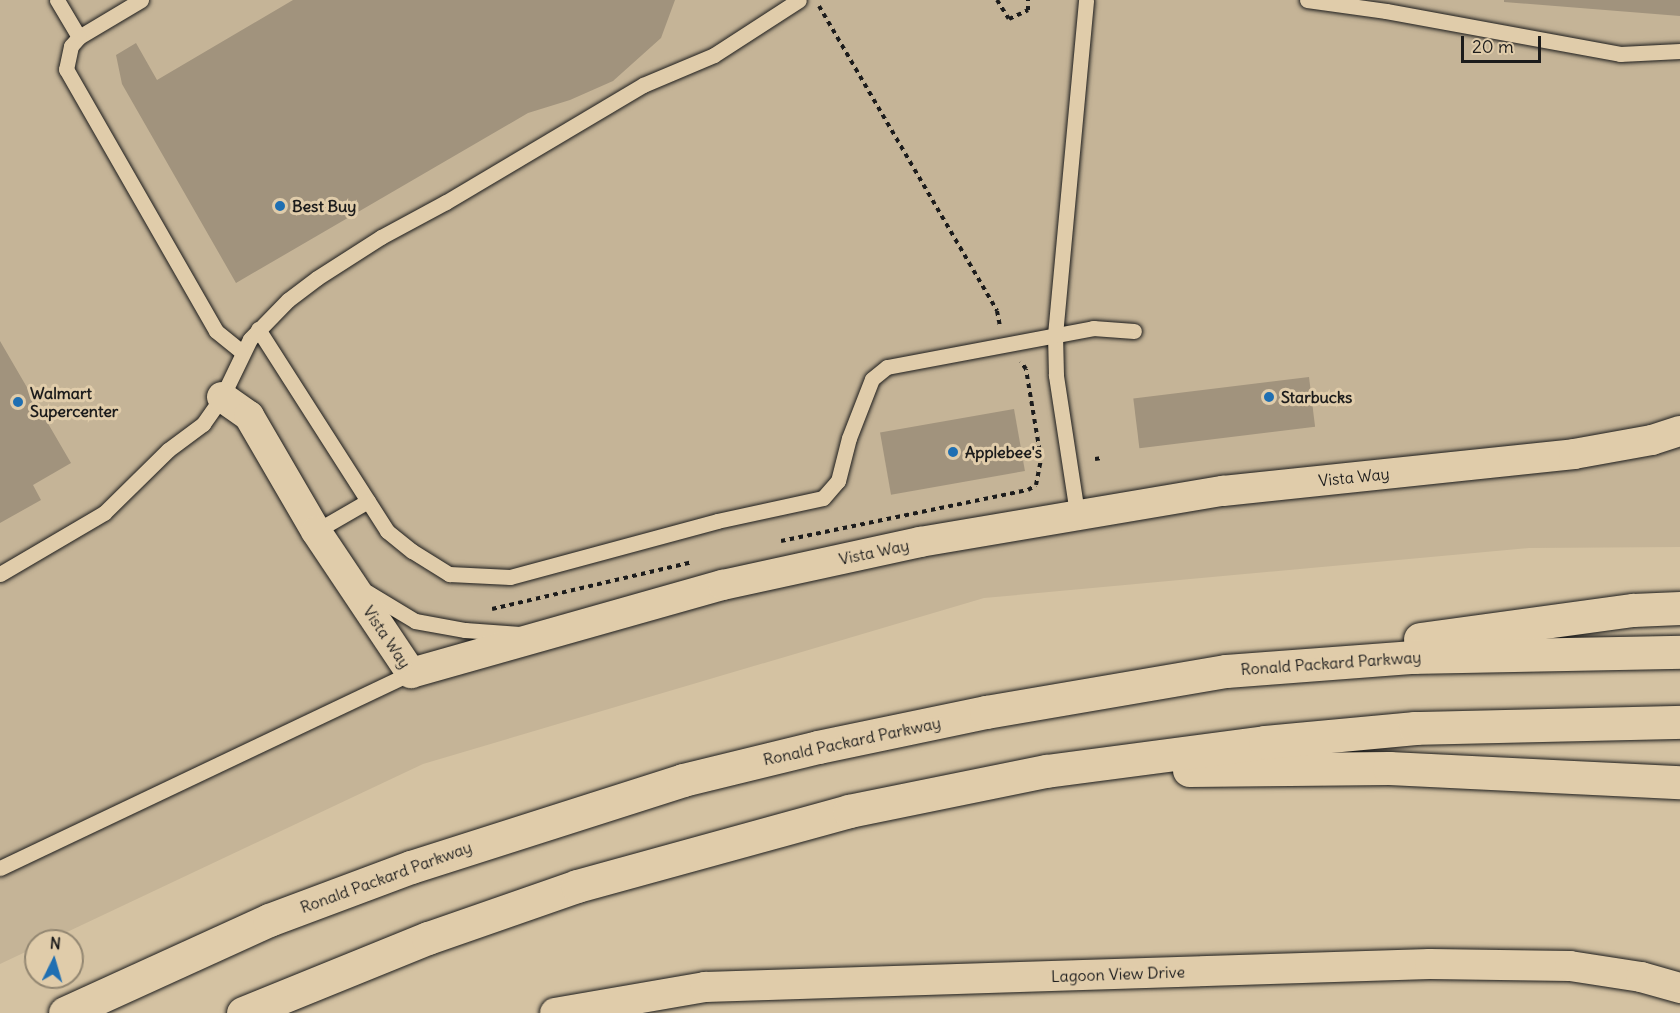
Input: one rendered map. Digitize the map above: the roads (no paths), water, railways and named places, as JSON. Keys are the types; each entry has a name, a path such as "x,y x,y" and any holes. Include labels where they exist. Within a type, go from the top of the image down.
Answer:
{"highway":[{"path":"1226,671 1446,634 1633,610 1680,608"},
{"name":"Ronald Packard Parkway","path":"65,1013 269,920 422,863 682,780 986,712 1226,671 1413,657 1680,652"},
{"path":"243,1013 428,938 577,885 849,811 1046,771 1265,742 1415,728 1680,722"},
{"path":"1046,771 1389,768 1680,782"}],"street":[{"name":"Vista Way","path":"222,397 249,416 316,531 411,673 538,635 723,585 920,542 1077,513 1223,491 1574,454 1652,440 1680,431"},
{"name":"Lagoon View Drive","path":"555,1013 705,987 1430,964 1570,966 1641,977 1680,988"}],"lane":[{"path":"57,0 79,36"},
{"path":"141,0 79,36 71,46 66,69 216,331 243,352"},
{"path":"0,573 104,513 168,450 203,424 222,397 243,352 258,329 317,278 381,237 643,86 714,55 799,0"},
{"path":"1077,513 1056,375 1055,336 1086,0"},
{"path":"1307,0 1386,10 1620,54 1680,51"},
{"path":"258,329 387,531 412,552 450,574 510,577 717,521 823,498 838,480 849,438 872,379 887,367 1093,328 1134,331"},
{"path":"316,531 368,501"},
{"path":"347,578 388,608 415,621 465,630 538,635"},
{"path":"0,868 411,673"}],"place":[{"name":"Best Buy","path":"280,206"},
{"name":"Starbucks","path":"1269,397"},
{"name":"Walmart Supercenter","path":"18,402"},
{"name":"Applebee's","path":"953,452"}]}
